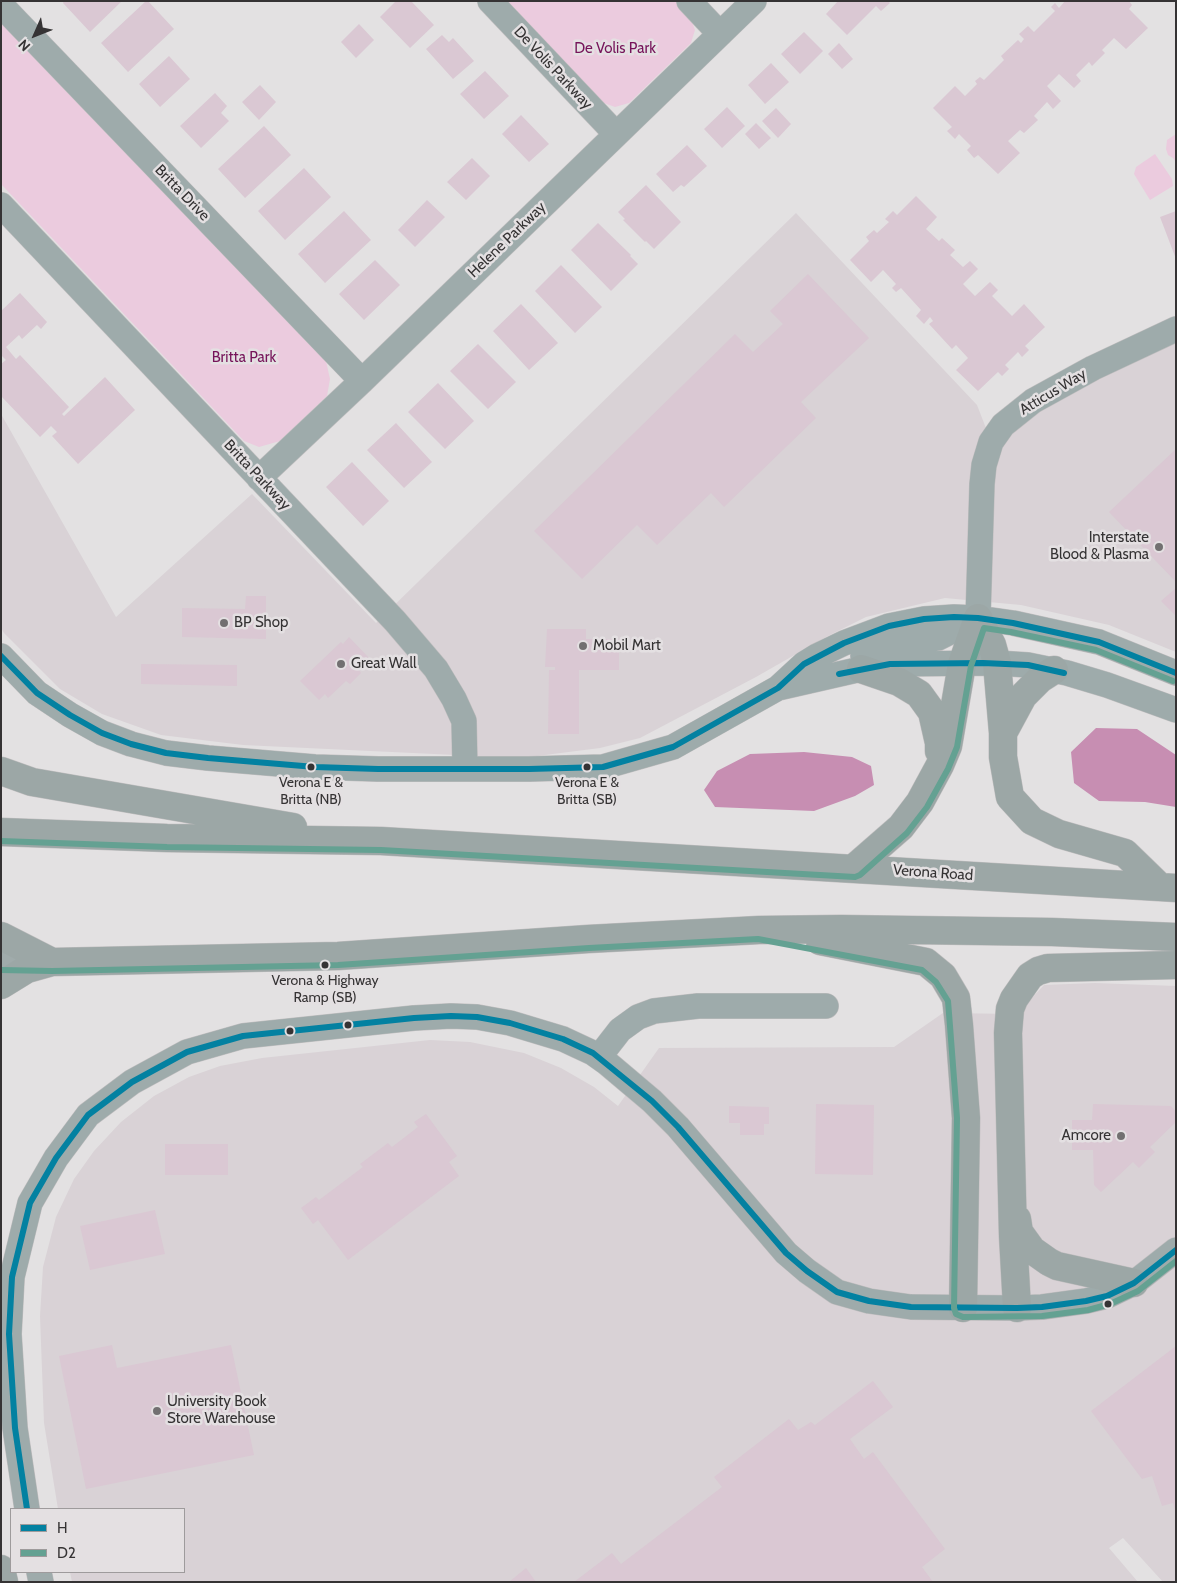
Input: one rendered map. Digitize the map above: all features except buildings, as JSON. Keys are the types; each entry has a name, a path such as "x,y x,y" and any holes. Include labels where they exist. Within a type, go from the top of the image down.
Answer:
{"highway":[{"path":"978,618 992,645 997,663 1003,757 1010,797 1032,821 1059,834 1125,853 1168,888"},
{"path":"854,868 901,827 920,802 940,765 948,746 962,664 978,618"},
{"path":"861,669 900,682 919,694 932,712 939,743 940,765"},
{"path":"1003,734 1023,696 1040,679 1054,670"},
{"path":"1,771 32,782 381,842"},
{"name":"Verona Road","path":"1,832 167,838 381,842 854,868 1168,888"},
{"path":"1,985 27,969 52,962 338,956 588,939 759,930 841,929 1052,932 1176,937"},
{"path":"759,930 926,962 943,976 956,998 966,1118 963,1308"},
{"path":"1,936 52,962"},
{"path":"1018,1308 1012,1196 1008,1033 1010,1010 1016,994 1030,976 1048,968 1176,965"},
{"path":"1012,1196 1019,1232 1032,1250 1057,1266 1134,1283"},
{"path":"1,1569 4,1582"}],"main road":[{"path":"1,961 52,962"}],"street":[{"name":"De Volis Parkway","path":"490,1 616,134"},
{"path":"689,1 720,34"},
{"name":"Helene Parkway","path":"259,478 362,381 754,1"},
{"name":"Britta Drive","path":"1,5 362,381"},
{"name":"Britta Parkway","path":"1,205 394,621 436,669 454,699 464,721 465,770"},
{"name":"Atticus Way","path":"978,618 982,484 984,465 990,442 1003,425 1033,401 1093,368 1176,330"},
{"path":"1,656 37,693 102,733 131,744 166,753 208,758 314,767 378,769 465,770 603,767 673,747 778,688 798,669 817,656 844,642 875,630 924,619 978,618 1013,623 1099,642 1176,673"},
{"path":"828,676 857,658 872,652 938,638 978,618"},
{"path":"778,688 890,664 997,663 1028,665 1054,670 1107,685 1176,710"},
{"path":"599,1057 617,1032 644,1014 661,1009 698,1006 826,1006"},
{"path":"27,1508 16,1428 9,1334 12,1277 30,1203 56,1158 88,1115 132,1082 187,1052 243,1036 419,1017 469,1016 530,1028 563,1039 599,1057 631,1082 678,1127 786,1253 807,1271 837,1292 868,1302 911,1307 1018,1308 1086,1301 1107,1296 1134,1283 1176,1250"}],"shaded area":[{"path":"796,213 977,405 991,441 1003,425 1176,329 1176,652 1109,625 1021,605 945,598 866,617 640,738 600,748 537,756 498,757 243,745 161,735 102,714 60,689 1,628 1,414 116,617 252,494 376,623"},
{"path":"1096,728 1137,729 1176,755 1176,807 1145,802 1099,801 1074,783 1071,752"},
{"path":"804,752 852,757 871,766 874,785 855,796 814,811 715,807 704,790 717,771 750,754"},
{"path":"1095,983 1176,986 1176,1582 1163,1582 1123,1538 1109,1548 1138,1582 72,1582 70,1573 185,1573 185,1508 58,1508 44,1423 40,1316 43,1267 56,1217 74,1179 94,1151 121,1122 154,1096 189,1077 220,1066 262,1058 430,1040 470,1042 524,1053 561,1068 594,1087 618,1106 659,1048 894,1047 943,1013 1017,1014 1044,985"}],"green space":[{"name":"De Volis Park","path":"505,1 676,1 690,16 695,30 691,43 629,103 615,107 601,102"},
{"name":"Britta Park","path":"1,19 326,361 330,379 327,396 280,441 259,447 244,441 1,184"},
{"path":"1176,134 1176,162 1168,155 1166,149 1167,140"},
{"path":"1155,154 1172,179 1173,186 1150,200 1134,174 1136,167"}],"transit line":[{"name":"H","path":"1,656 37,693 102,733 131,744 166,753 208,758 315,767 378,769 603,767 673,747 778,688 804,664 844,643 889,626 924,619 978,618 1013,623 1099,642 1176,673"},
{"name":"D2","path":"1,841 167,847 381,850 855,877 860,875 907,833 927,807 948,769 957,747 971,666 984,628 1096,650 1173,681"},
{"name":"H","path":"839,674 890,664 983,663 1028,665 1064,673"},
{"name":"D2","path":"1,970 52,971 338,965 758,939 922,970 936,982 948,1001 957,1118 954,1308 956,1314 963,1317 1042,1316 1088,1310 1110,1304 1138,1291 1176,1261"},
{"name":"H","path":"27,1508 15,1428 9,1334 12,1277 30,1203 56,1158 88,1115 132,1082 187,1052 243,1036 414,1018 451,1016 477,1017 510,1023 563,1039 593,1053 652,1101 678,1127 786,1253 807,1271 837,1292 869,1301 911,1307 1017,1308 1042,1307 1086,1301 1107,1296 1134,1283 1176,1250"}],"place":[{"name":"Interstate Blood & Plasma","path":"1159,547"},
{"name":"BP Shop","path":"224,623"},
{"name":"Mobil Mart","path":"583,646"},
{"name":"Great Wall","path":"341,664"},
{"name":"Verona E & Britta (NB)","path":"311,767"},
{"name":"Verona E & Britta (SB)","path":"587,767"},
{"name":"Verona & Highway Ramp (SB)","path":"325,965"},
{"name":"Amcore","path":"1121,1136"},
{"name":"University Book Store Warehouse","path":"157,1411"}]}
